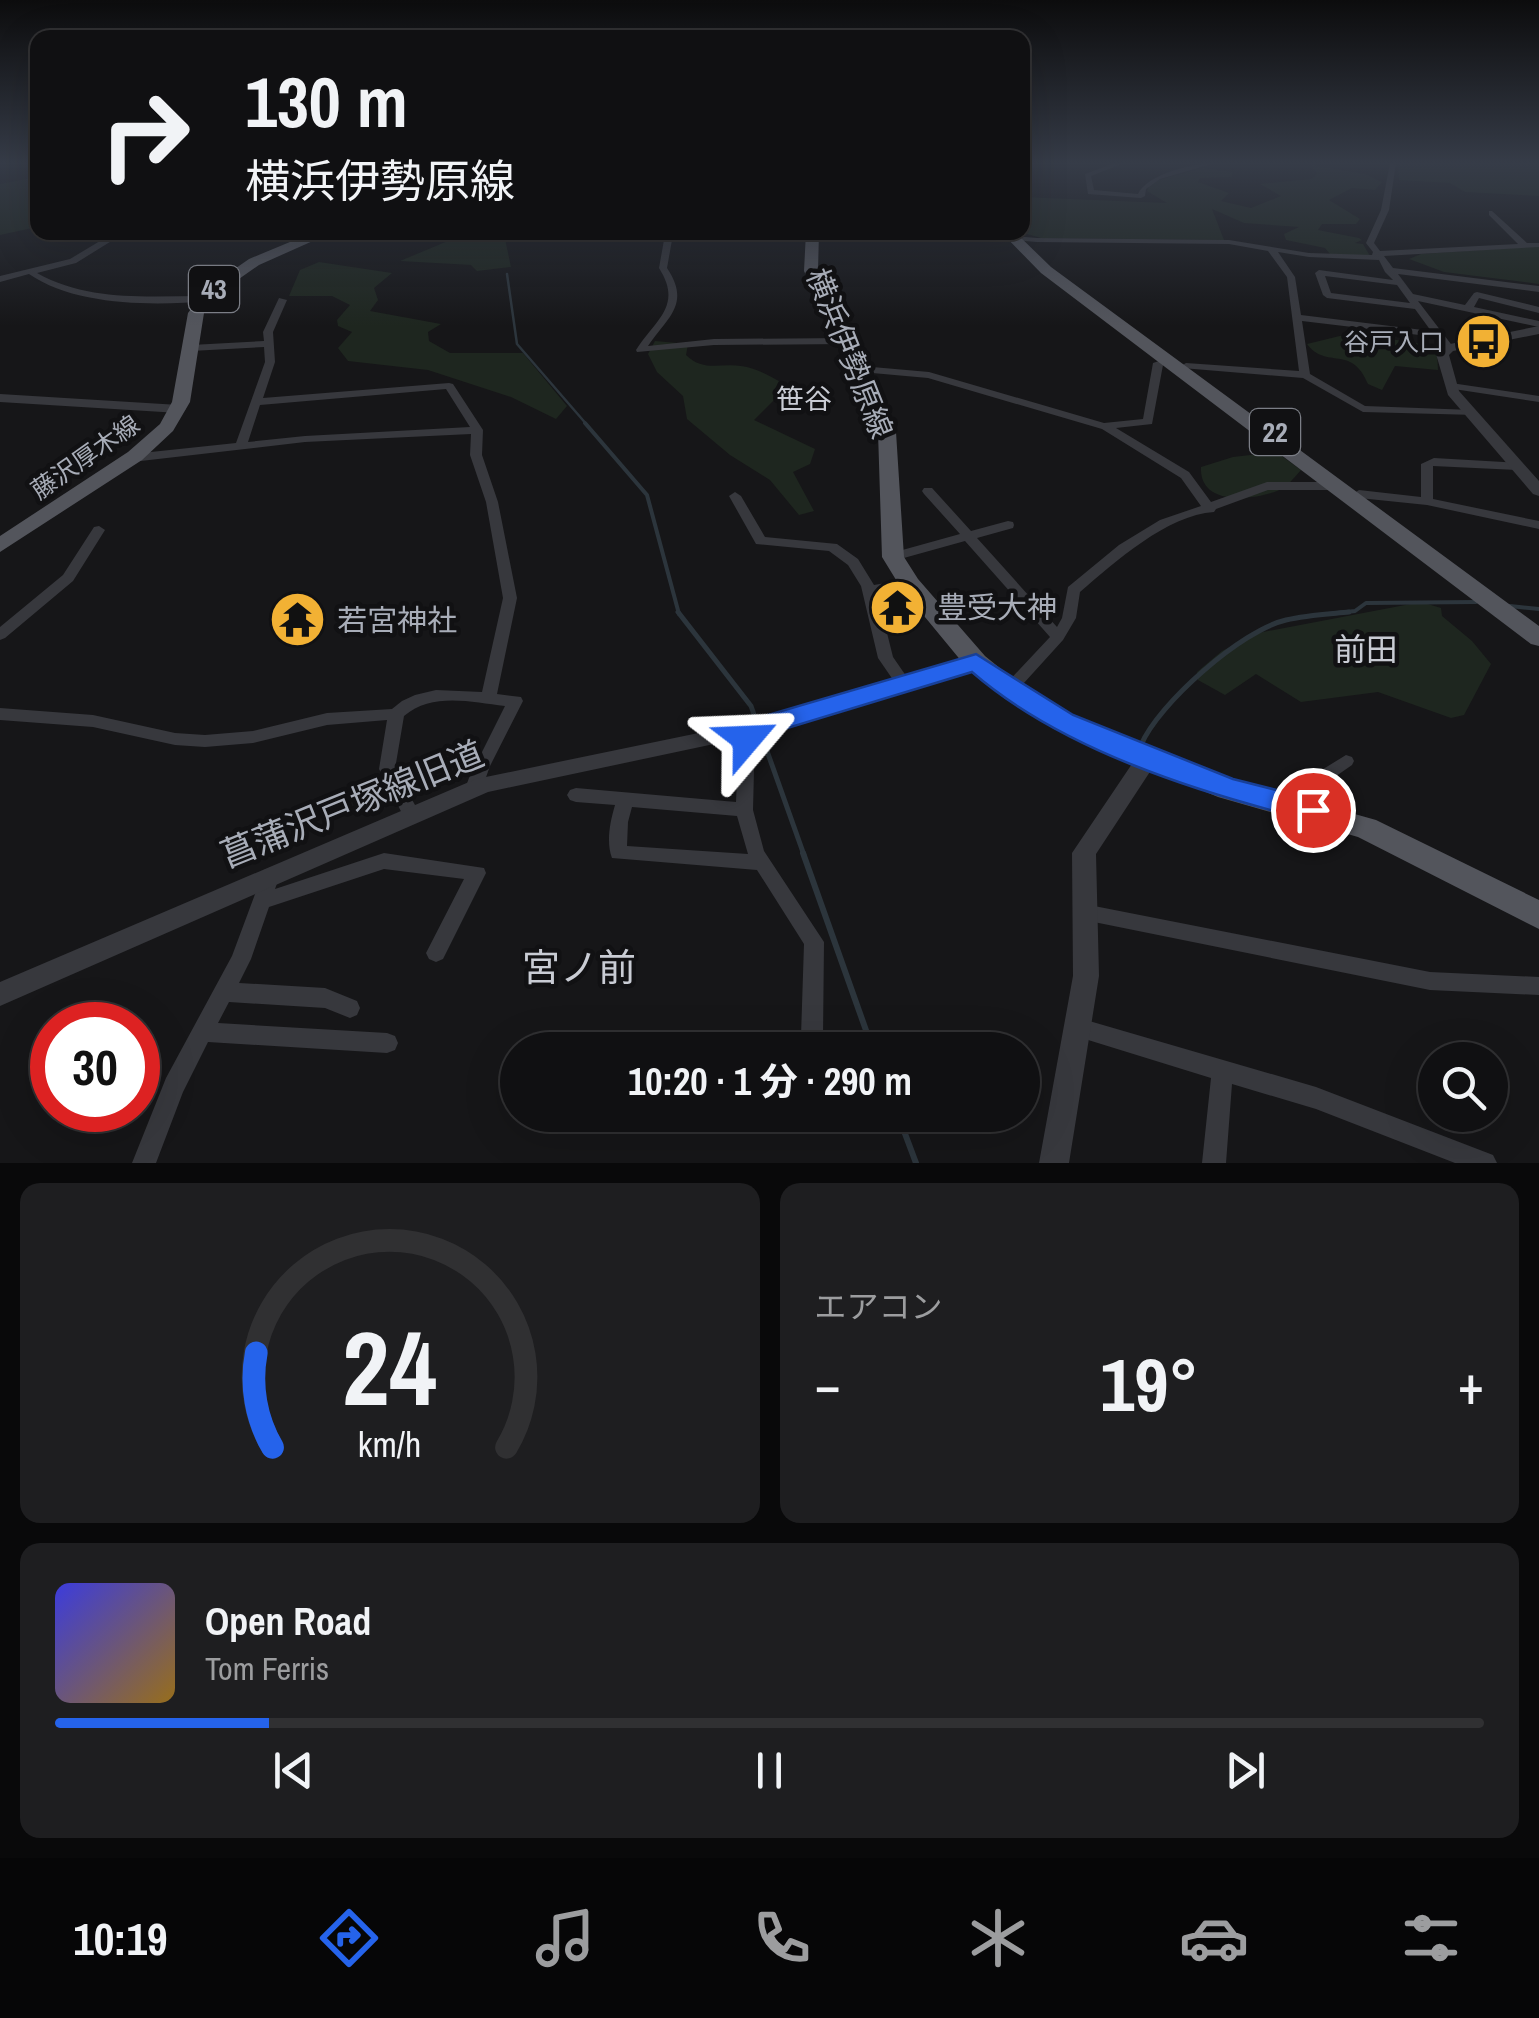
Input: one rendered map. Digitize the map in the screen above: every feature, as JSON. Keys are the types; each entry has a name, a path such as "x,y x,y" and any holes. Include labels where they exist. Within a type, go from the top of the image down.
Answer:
{"main road":[{"name":"43","path":"205,299 247,266 301,240"},
{"name":"横浜伊勢原線","path":"813,240 812,270 887,432 892,557"},
{"name":"22","path":"1018,240 1046,270 1539,627"},
{"name":"藤沢厚木線","path":"0,546 132,458 160,434 179,409 196,313 205,299"},
{"name":"22","path":"1177,364 1539,638"},
{"path":"892,557 976,662 1009,690 1063,722 1228,789 1294,804 1380,834 1539,914"}],"street":[{"path":"1382,217 1370,243 1376,256 1450,348"},
{"path":"1495,217 1524,245"},
{"path":"1030,236 1223,242 1376,256 1539,245"},
{"path":"0,279 33,274 81,257 109,240"},
{"path":"668,240 663,268 673,281 674,302 667,320 649,334 641,350 714,342 846,341"},
{"path":"1271,249 1291,277 1305,375"},
{"path":"1388,270 1539,289"},
{"path":"1399,283 1319,273 1327,295 1469,307 1539,324"},
{"path":"33,274 48,284 83,295 205,299"},
{"path":"1469,307 1477,296 1539,310"},
{"path":"240,448 270,362 268,332 282,300"},
{"path":"1299,318 1436,334"},
{"path":"1539,324 1450,348 1442,354 1451,386 1539,491"},
{"path":"191,348 268,344"},
{"path":"1104,426 1148,422 1158,363 1265,368 1305,375 1363,409 1472,414"},
{"path":"860,369 929,375 1104,426 1184,475 1210,509"},
{"path":"256,402 450,386 477,430 476,455 492,502 510,598 488,699"},
{"path":"1451,386 1539,399"},
{"path":"4,400 179,409"},
{"path":"132,458 477,430"},
{"path":"1427,500 1428,464 1518,466"},
{"path":"1009,690 1058,637 1068,618 1074,590 1096,568 1165,523 1267,486 1336,486"},
{"path":"928,490 1058,637"},
{"path":"1359,494 1427,500 1539,525"},
{"path":"735,496 761,541 832,547 853,562 869,590 886,658 905,686"},
{"path":"892,557 1008,524"},
{"path":"0,635 68,578 100,530"},
{"path":"869,590 909,583"},
{"name":"菖蒲沢戸塚線旧道","path":"0,994 474,789 510,777 755,728 976,662"},
{"path":"411,814 386,769 396,714 405,704 432,696 515,701 500,738 478,771 474,789"},
{"path":"0,714 93,720 175,739 205,741 252,736 328,719 396,714"},
{"path":"755,728 744,810 762,863 814,942 812,1032"},
{"path":"1054,1163 1086,976 1082,866 1086,846 1148,758"},
{"path":"1294,804 1300,792 1346,761"},
{"path":"576,795 744,810"},
{"path":"626,799 618,822 618,853 762,863"},
{"path":"264,901 384,861 477,873 436,953"},
{"path":"144,1163 174,1086 264,901 271,874"},
{"path":"1084,912 1430,980 1539,986"},
{"path":"223,992 325,998 350,1008"},
{"path":"1080,1028 1316,1098 1485,1163"},
{"path":"202,1032 387,1043"},
{"path":"1214,1163 1222,1072"}],"shaded area":[{"path":"0,217 30,217 30,229 0,235"},
{"path":"1030,217 1215,217 1224,240 1030,235"},
{"path":"1231,217 1357,217 1360,219 1356,224 1322,224 1318,230 1359,238 1362,240 1355,243 1363,244 1370,256 1330,254 1325,248 1286,240 1284,234 1299,227 1244,223"},
{"path":"450,240 505,240 511,267 477,271 471,265 400,261"},
{"path":"1539,246 1539,284 1444,272 1409,259 1421,254"},
{"path":"319,262 392,273 374,288 378,300 370,311 441,324 428,332 429,341 450,353 523,353 567,406 556,419 511,397 428,370 348,361 338,348 352,332 338,326 337,320 350,305 332,296 289,296 300,270"},
{"path":"1352,333 1429,345 1437,352 1438,370 1395,366 1382,390 1368,384 1354,365 1322,356 1307,344"},
{"path":"655,341 688,344 686,355 699,363 747,367 788,386 754,420 815,449 810,464 793,472 814,511 799,515 770,480 730,455 687,419 683,396 657,372 648,354"},
{"path":"1276,452 1301,470 1277,491 1253,497 1228,497 1208,488 1203,479 1201,467 1233,457"},
{"path":"1421,602 1441,608 1442,616 1472,641 1491,664 1464,715 1451,718 1378,692 1301,702 1256,674 1225,695 1198,680 1197,672 1222,651 1258,633"}],"building":[{"path":"900,590 910,605 891,608 887,591"},
{"path":"304,610 300,619 288,620 292,611"}],"waterway":[{"path":"507,274 517,344 588,426"},
{"path":"585,423 647,495 679,613"},
{"path":"1329,614 1355,611 1366,603 1476,602"},
{"path":"1510,606 1539,609"},
{"path":"1329,614 1349,612"},
{"path":"679,613 751,706 804,855"},
{"path":"1141,745 1150,728 1183,690 1225,653 1286,620 1329,614"},
{"path":"803,853 867,1032"},
{"path":"904,1132 916,1163"}],"place":[{"name":"谷戸入口","path":"1483,342"},
{"name":"豊受大神","path":"898,607"},
{"name":"若宮神社","path":"298,620"}],"district":[{"name":"笹谷","path":"804,399"},
{"name":"前田","path":"1366,649"},
{"name":"宮ノ前","path":"579,967"}],"route":[{"path":"747,739 747,730 976,662 1009,690 1063,722 1228,789 1313,810"}]}
